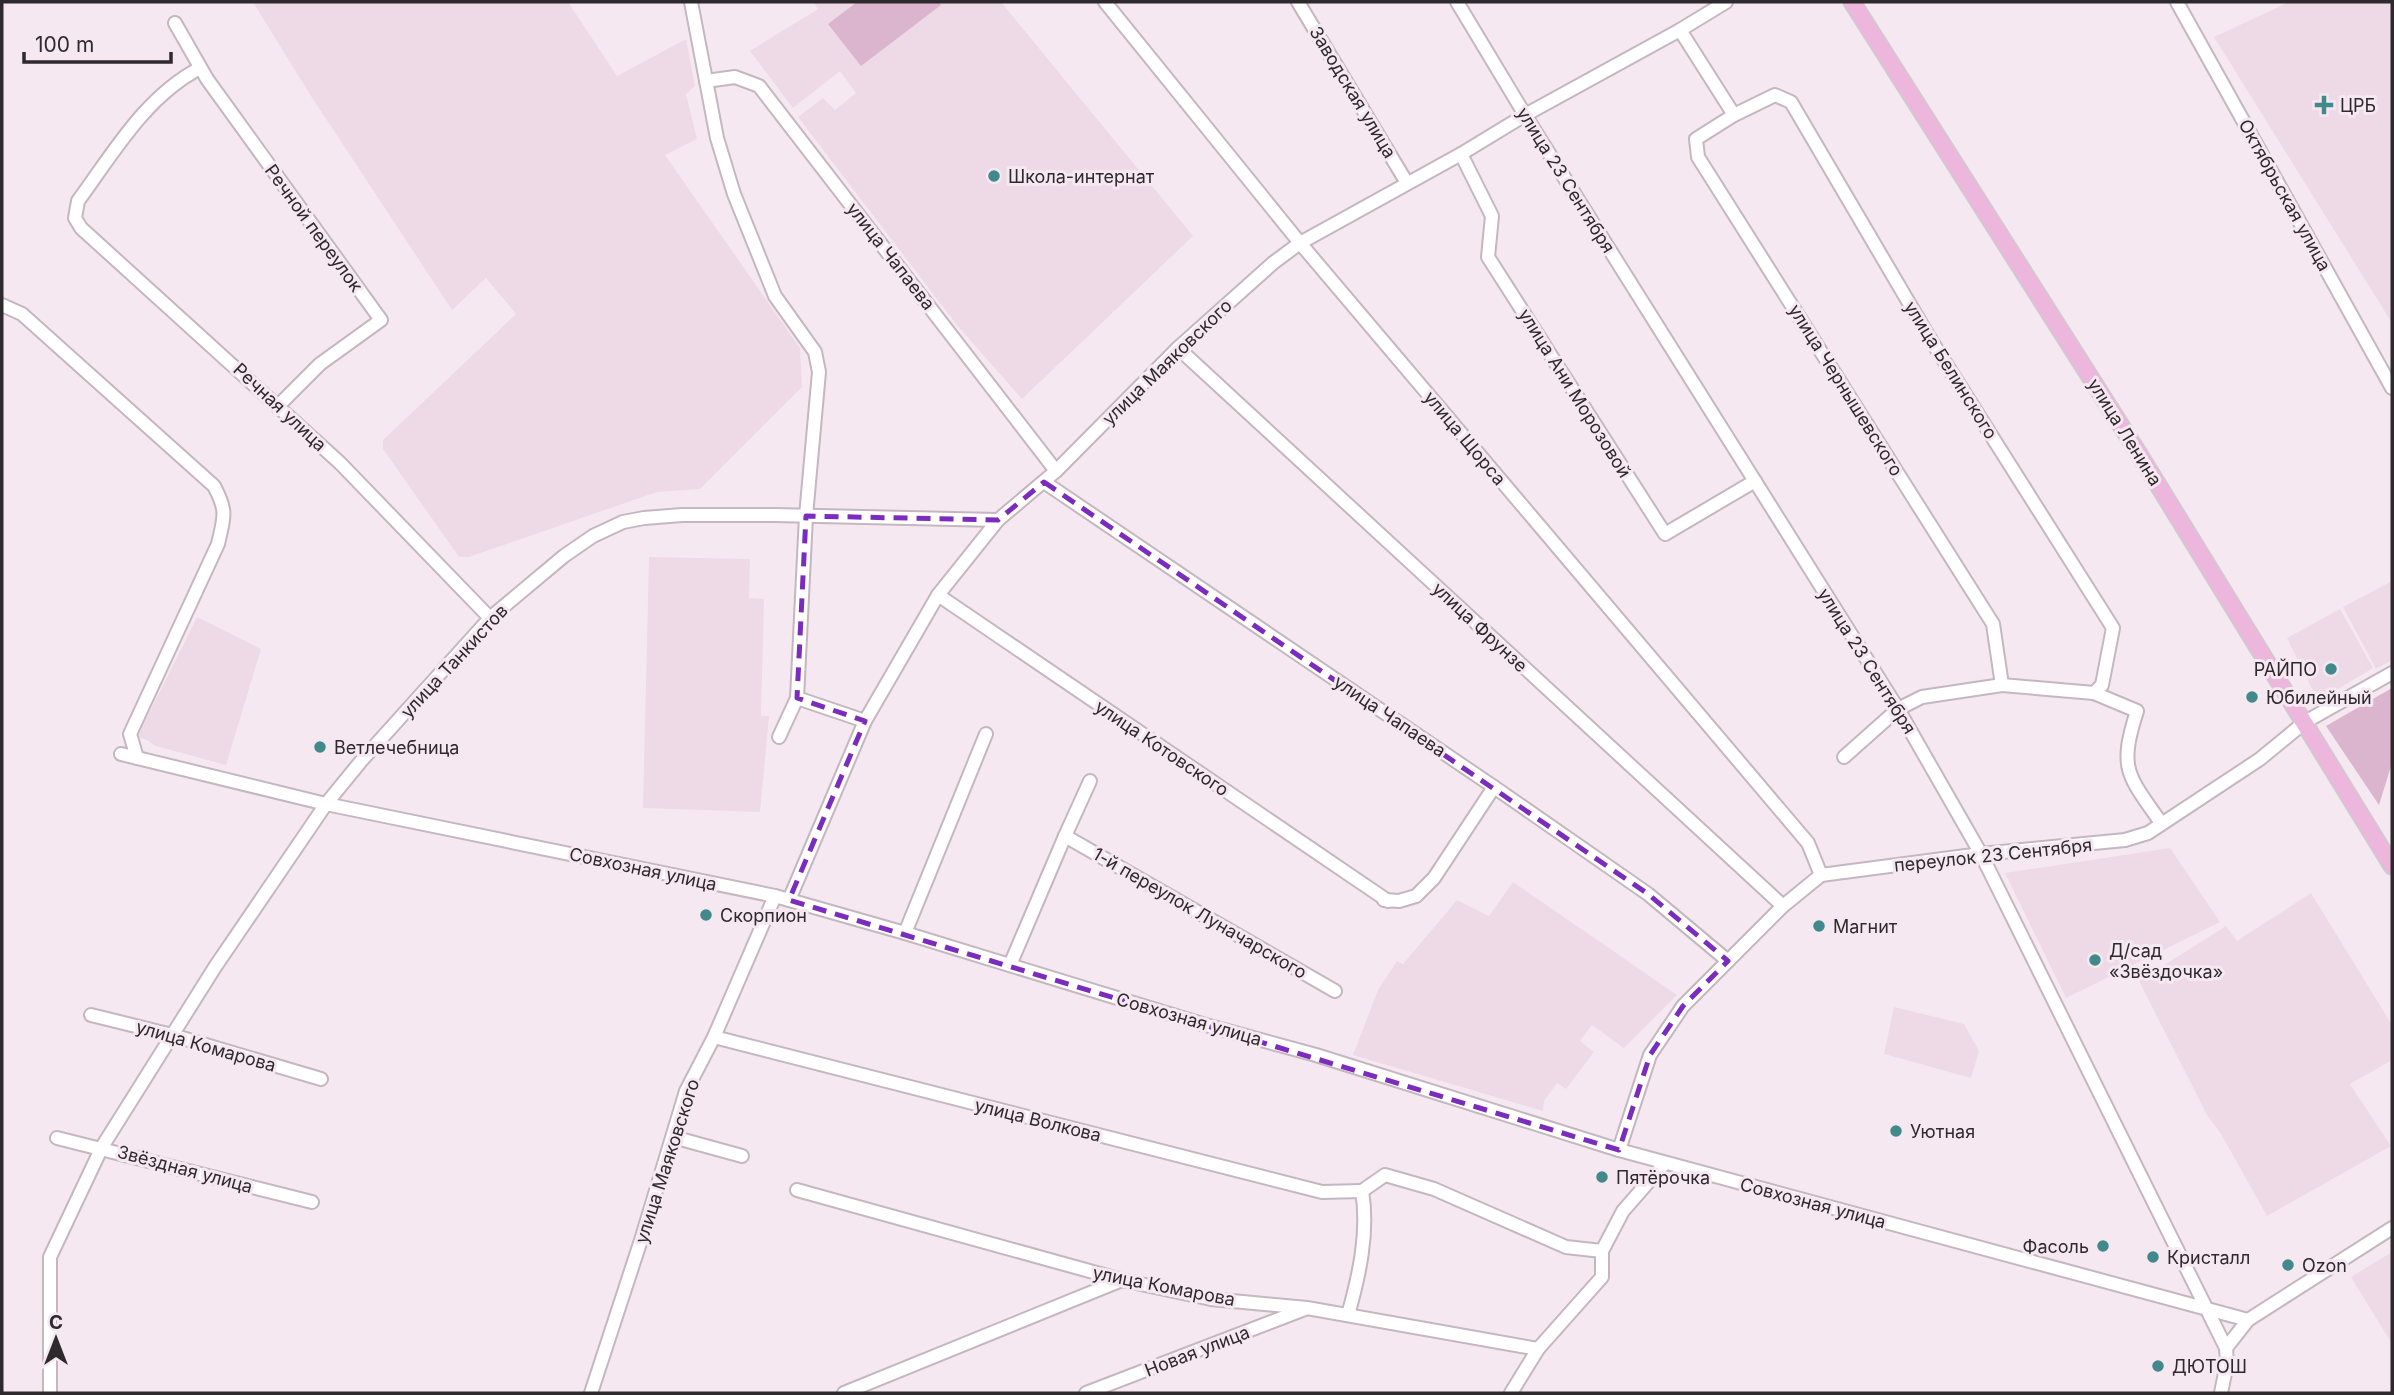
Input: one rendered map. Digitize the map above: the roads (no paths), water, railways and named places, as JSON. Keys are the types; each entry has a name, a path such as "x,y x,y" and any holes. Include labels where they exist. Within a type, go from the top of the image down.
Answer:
{"main road":[{"name":"улица Ленина","path":"1852,2 2139,454 2392,866"}],"street":[{"path":"691,2 717,138 734,194 775,296 815,352 819,372 806,516 797,698 779,737"},
{"name":"улица Щорса","path":"1105,2 1300,243 1799,832 1808,843 1821,875"},
{"name":"Заводская улица","path":"1298,2 1407,183"},
{"name":"улица 23 Сентября","path":"1457,2 1525,115 1898,709 1981,854 2226,1348"},
{"name":"улица Маяковского","path":"789,900 864,722 938,595 998,520 1056,471 1178,348 1273,263 1300,243 1726,2"},
{"name":"Октябрьская улица","path":"2177,2 2392,388"},
{"name":"Речной переулок","path":"175,23 200,68 381,320 320,364 278,405"},
{"path":"1680,30 1734,115"},
{"name":"Речная улица","path":"200,68 177,80 144,110 78,201 75,218 81,228 340,463 490,618"},
{"name":"улица Чапаева","path":"706,81 735,77 759,86 1056,471"},
{"name":"улица Белинского","path":"1734,115 1775,95 1791,102 1929,337 2113,628 2102,685 2094,693"},
{"name":"улица Чернышевского","path":"1734,115 1696,139 1698,157 1993,624 2002,685"},
{"name":"улица Ани Морозовой","path":"1461,154 1492,216 1488,257 1665,534 1755,481"},
{"path":"2,305 22,314 214,486 221,499 225,514 218,544 130,734 137,758"},
{"name":"улица Фрунзе","path":"1178,348 1783,906"},
{"name":"улица Чапаева","path":"1044,482 1647,894 1728,961"},
{"name":"улица Танкистов","path":"50,1393 50,1257 102,1147 215,967 326,804 490,618 564,556 593,536 623,522 682,514 998,520"},
{"name":"улица Котовского","path":"938,595 1386,901 1399,901 1416,896 1434,878 1493,787"},
{"name":"переулок 23 Сентября","path":"1821,875 1981,854 2125,840 2148,833 2260,759 2305,722 2392,673"},
{"path":"1844,757 1898,709 1922,696 2002,685 2094,693 2137,711 2126,755 2131,780 2161,824"},
{"path":"797,698 864,722"},
{"path":"905,933 986,734"},
{"name":"Совхозная улица","path":"121,754 326,804 775,896 1202,1024 1329,1059 1619,1150 2248,1320"},
{"path":"1010,965 1090,781"},
{"name":"1-й переулок Луначарского","path":"1065,836 1335,991"},
{"path":"1619,1150 1650,1055 1683,1006 1783,906 1821,875"},
{"name":"улица Маяковского","path":"591,1393 686,1091 714,1037 775,896"},
{"name":"улица Комарова","path":"91,1015 172,1035 321,1079"},
{"name":"улица Волкова","path":"714,1037 1322,1192 1362,1191"},
{"path":"673,1137 743,1156"},
{"name":"Звёздная улица","path":"57,1138 102,1147 312,1202"},
{"path":"1511,1393 1538,1349 1602,1277 1602,1251 1623,1211 1665,1163"},
{"path":"1348,1315 1359,1275 1365,1206 1362,1191 1385,1175 1434,1189 1566,1247 1602,1251"},
{"name":"улица Комарова","path":"797,1190 1122,1280 1211,1299 1307,1308 1538,1349"},
{"path":"2221,1393 2227,1363 2226,1348 2248,1320 2392,1228"},
{"path":"844,1393 1122,1280"},
{"name":"Новая улица","path":"1086,1393 1307,1308"}],"place":[{"name":"ЦРБ","path":"2324,105"},
{"name":"Школа-интернат","path":"994,176"},
{"name":"РАЙПО","path":"2331,669"},
{"name":"Юбилейный","path":"2252,697"},
{"name":"Ветлечебница","path":"320,747"},
{"name":"Скорпион","path":"706,915"},
{"name":"Магнит","path":"1819,926"},
{"name":"Д/сад «Звёздочка»","path":"2095,960"},
{"name":"Уютная","path":"1896,1131"},
{"name":"Пятёрочка","path":"1602,1177"},
{"name":"Фасоль","path":"2103,1246"},
{"name":"Кристалл","path":"2153,1257"},
{"name":"Ozon","path":"2288,1265"},
{"name":"ДЮТОШ","path":"2158,1366"}]}
